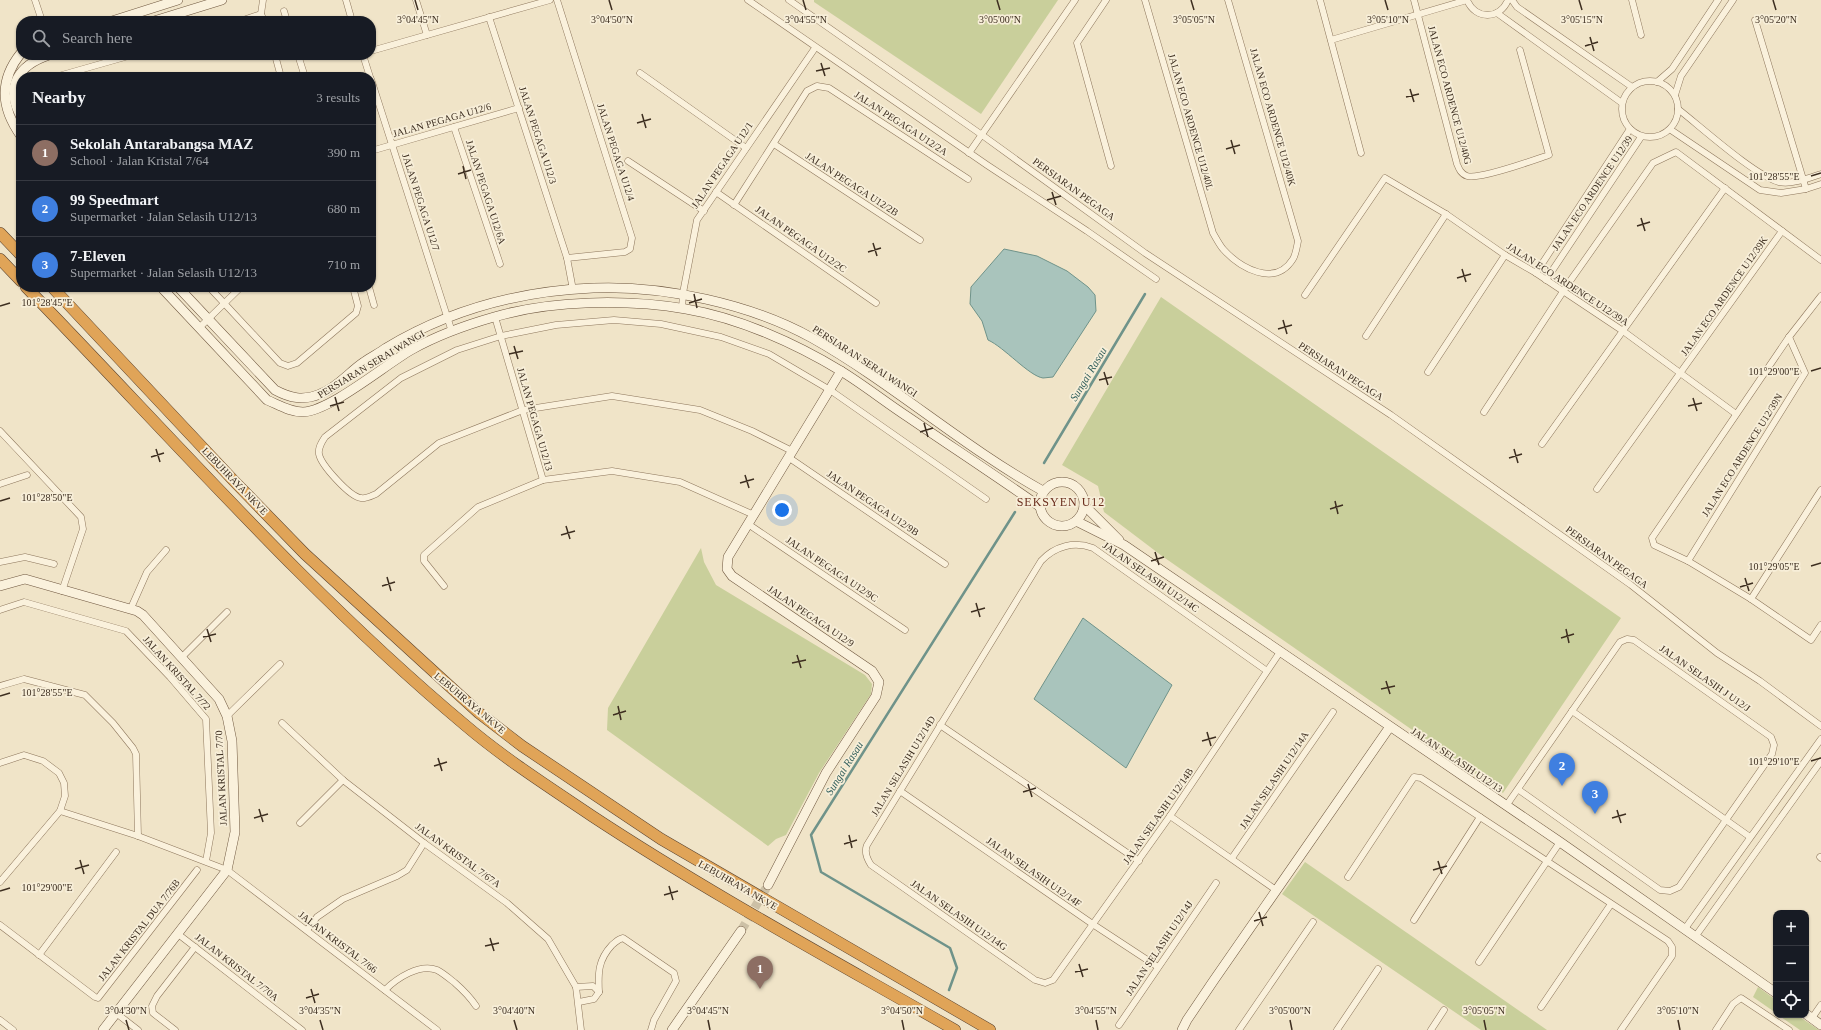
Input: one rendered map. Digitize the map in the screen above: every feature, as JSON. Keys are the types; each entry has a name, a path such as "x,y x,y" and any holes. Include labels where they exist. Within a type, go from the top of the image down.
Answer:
{"highway":[{"path":"0,233 16,250"},
{"path":"0,259 16,276"},
{"name":"LEBUHRAYA NKVE","path":"31,292 130,394 277,552 347,620 466,727 525,771 650,854 955,1030"},
{"name":"LEBUHRAYA NKVE","path":"57,292 234,481 306,554 478,713 522,746 661,839 990,1030"}],"street":[{"path":"35,0 40,16"},
{"path":"128,16 178,0"},
{"path":"170,16 222,0"},
{"path":"256,16 262,14 263,0"},
{"path":"346,0 351,16"},
{"path":"416,0 427,35"},
{"path":"376,50 550,0"},
{"name":"JALAN PEGAGA U12/4","path":"557,0 632,238 630,248 625,252 567,258"},
{"path":"748,0 815,48 1087,231 1156,280"},
{"name":"PERSIARAN PEGAGA","path":"789,0 982,135 1145,253 1391,415 1630,585 1717,653 1760,681 1821,726"},
{"path":"970,153 1075,0"},
{"path":"1106,0 1077,43 1111,166"},
{"name":"JALAN ECO ARDENCE U12/40L","path":"1145,0 1213,233 1222,248 1231,257 1255,272 1265,274 1276,272 1286,267 1294,258 1298,241"},
{"name":"JALAN ECO ARDENCE U12/40K","path":"1228,0 1298,241"},
{"path":"1320,0 1361,154"},
{"name":"JALAN ECO ARDENCE U12/40G","path":"1414,0 1457,164 1462,173 1467,176 1480,176 1549,155 1520,50"},
{"path":"1331,40 1418,16 1467,0 1472,8 1481,14 1492,15 1497,13 1505,6 1508,0"},
{"path":"1512,0 1517,7 1632,87"},
{"path":"1632,0 1641,35"},
{"path":"1657,82 1672,69 1718,0"},
{"path":"1674,95 1681,76 1733,0"},
{"path":"284,11 286,16"},
{"path":"1497,13 1622,103"},
{"name":"JALAN PEGAGA U12/3","path":"490,17 567,258 573,290"},
{"path":"1755,20 1806,189"},
{"name":"JALAN PEGAGA U12/1","path":"682,309 683,293 698,220 815,48"},
{"path":"16,59 4,72 1,91 9,121 16,130"},
{"path":"20,72 28,64 37,60"},
{"path":"72,72 114,60"},
{"path":"276,60 279,72"},
{"path":"300,60 303,72"},
{"name":"JALAN PEGAGA U12/7","path":"365,60 369,72"},
{"path":"640,73 746,148"},
{"path":"1648,81 1657,82 1666,86 1674,95 1678,109 1677,118 1671,130 1654,138 1641,137 1630,129 1624,121 1622,103 1626,94 1632,87 1648,81"},
{"path":"16,84 14,90 16,104"},
{"name":"JALAN PEGAGA U12/2A","path":"774,144 807,92 817,86 829,88 968,179"},
{"name":"JALAN PEGAGA U12/7","path":"376,94 452,332"},
{"name":"JALAN PEGAGA U12/6","path":"376,150 519,108"},
{"path":"1678,109 1747,164 1779,182 1803,180 1821,174"},
{"name":"JALAN PEGAGA U12/6A","path":"454,127 500,264"},
{"name":"JALAN ECO ARDENCE U12/39","path":"1536,273 1630,129"},
{"path":"1671,130 1760,190 1780,193 1806,189 1821,184"},
{"name":"JALAN ECO ARDENCE U12/39","path":"1546,280 1641,137"},
{"path":"734,205 774,144"},
{"name":"JALAN PEGAGA U12/2B","path":"774,144 920,240"},
{"path":"1484,412 1563,292 1653,163 1676,152 1821,260"},
{"path":"628,161 704,210"},
{"name":"JALAN ECO ARDENCE U12/39A","path":"1305,295 1385,178 1446,214 1505,256 1536,273 1623,331 1736,414"},
{"path":"1542,444 1724,188"},
{"name":"JALAN PEGAGA U12/2C","path":"716,192 876,303"},
{"path":"1366,336 1446,214"},
{"name":"JALAN ECO ARDENCE U12/39K","path":"1597,489 1782,231"},
{"path":"1428,372 1505,256"},
{"name":"PERSIARAN SERAI WANGI","path":"183,292 275,390 287,396 301,399 319,395 330,389 371,357 404,337 447,317 493,302 594,288 634,289 683,293 775,321 811,337 904,397 1014,475 1043,491"},
{"name":"PERSIARAN SERAI WANGI","path":"166,292 267,400 285,409 304,412 324,407 411,350 452,332 495,317 522,311 595,302 633,303 682,309 731,321 769,334 804,350 841,371 1039,506"},
{"path":"214,292 280,363 288,366 297,363 356,313 358,306 354,292"},
{"path":"200,327 235,292"},
{"path":"370,292 374,305"},
{"path":"1821,296 1789,337 1652,538 1654,545 1688,561 1751,599 1811,640 1821,625"},
{"name":"JALAN PEGAGA U12/13","path":"495,317 543,480"},
{"path":"501,336 556,325 614,320 661,324 721,337 769,354 830,390 986,499"},
{"name":"JALAN PEGAGA U12/9B","path":"501,336 457,350 400,378 325,437 319,449 321,461 336,478 355,496 360,498 371,496 440,443 522,410 612,396 700,410 752,431 790,454 945,564"},
{"name":"JALAN ECO ARDENCE U12/39N","path":"1688,561 1805,373 1789,337"},
{"name":"JALAN PEGAGA U12/9","path":"768,884 826,773 876,696 878,682 872,671 732,576 727,569 728,557 841,371"},
{"path":"0,431 81,518 83,529 62,591"},
{"path":"444,586 424,561 424,555 478,507 543,480 612,471 641,474 680,482 754,515"},
{"path":"0,484 27,476"},
{"path":"1055,482 1069,482 1081,491 1084,505 1083,511 1076,521 1063,526 1050,523 1045,519 1039,506 1043,491 1055,482"},
{"path":"1751,599 1821,490"},
{"name":"JALAN SELASIH U12/13","path":"1084,505 1124,545"},
{"name":"JALAN SELASIH U12/13","path":"1076,521 1124,545 1389,728 1560,842 1773,991"},
{"name":"JALAN PEGAGA U12/9C","path":"748,524 905,630"},
{"name":"JALAN SELASIH U12/14C","path":"963,686 1048,553 1058,548 1077,545 1084,545 1093,548 1267,671"},
{"path":"131,608 147,572 166,550"},
{"path":"0,562 25,558 54,564"},
{"name":"JALAN KRISTAL 7/70","path":"0,586 25,579 62,591 131,608 143,615 219,699 228,716 232,741 235,832 227,870 103,1030"},
{"name":"JALAN KRISTAL 7/72","path":"0,610 24,602 126,631 170,678 206,720 211,833 206,861"},
{"path":"181,658 227,612"},
{"name":"JALAN SELASIH J U12/J","path":"1572,711 1620,642 1627,639 1634,640 1771,737 1774,745 1772,754 1726,819"},
{"name":"JALAN SELASIH U12/14B","path":"1045,983 1057,977 1094,925 1170,816 1280,652"},
{"path":"228,716 280,664"},
{"path":"0,686 24,679 85,695 113,723 136,754 138,836"},
{"name":"JALAN SELASIH U12/14D","path":"867,858 867,845 963,686"},
{"path":"1506,806 1519,790 1572,711 1750,837"},
{"name":"JALAN SELASIH U12/14A","path":"1232,858 1333,712"},
{"name":"JALAN KRISTAL 7/67A","path":"282,723 343,780 424,843 507,903 548,939 576,987 579,1002 581,1030"},
{"path":"940,725 1138,861"},
{"path":"1182,1030 1186,1020 1389,728"},
{"path":"1684,930 1821,739"},
{"path":"0,763 24,755 43,761 59,773 64,783 65,796 60,811 0,882"},
{"path":"1695,937 1821,761"},
{"path":"1348,877 1414,777 1421,778 1668,941 1672,947 1672,956 1621,1030"},
{"path":"300,823 343,780"},
{"path":"1519,790 1660,890 1670,891 1679,887 1726,819"},
{"name":"JALAN SELASIH U12/14F","path":"900,791 1094,925 1158,967"},
{"name":"JALAN KRISTAL 7/66","path":"60,811 138,836 227,870 437,1030"},
{"path":"1170,816 1276,890"},
{"path":"1414,920 1480,818"},
{"path":"1479,962 1560,842"},
{"path":"307,930 317,917 343,899 397,876 407,870 424,843"},
{"path":"0,925 39,955 116,852"},
{"name":"JALAN SELASIH U12/14G","path":"867,858 871,865 1035,980 1045,983"},
{"name":"JALAN KRISTAL DUA 7/76B","path":"39,955 98,998 197,870"},
{"name":"JALAN SELASIH U12/14J","path":"1119,1025 1216,882"},
{"path":"1541,1007 1611,904"},
{"path":"1239,1030 1313,922"},
{"path":"672,1030 741,931"},
{"name":"JALAN KRISTAL 7/70A","path":"178,934 302,1030"},
{"path":"579,1002 594,999 598,992 600,962 610,948 620,938 674,973 676,981 654,1020 651,1030"},
{"path":"176,1030 154,1013 152,1006 157,996 195,947"},
{"path":"385,990 393,982 403,976 429,968 438,970 456,984 472,999 476,1006"},
{"path":"1337,1030 1378,969"},
{"path":"576,987 593,986 598,992"},
{"path":"1716,1030 1736,1001 1741,998 1789,1030"},
{"path":"1821,1005 1809,1016 1821,1025"},
{"path":"1431,1030 1444,1010"},
{"path":"116,1014 134,1029"},
{"path":"0,1020 13,1030"}],"green space":[{"path":"814,0 1058,0 981,114 814,2"},
{"path":"1161,297 1621,618 1503,793 1162,556 1104,512 1098,486 1062,465"},
{"path":"701,548 704,562 716,585 865,675 872,684 871,694 819,773 786,835 776,839 768,846 607,730 608,708"},
{"path":"1305,862 1547,1030 1481,1030 1282,894"},
{"path":"1758,987 1773,998 1773,1011 1753,997"},
{"path":"1782,1018 1801,1018 1819,1030 1800,1030"}],"water":[{"path":"1004,249 1037,256 1067,271 1088,287 1095,295 1096,311 1053,377 1043,378 1037,376 988,340 982,321 970,304 971,287"},
{"path":"1083,618 1172,685 1126,768 1034,699"}],"waterway":[{"name":"Sungai Rasau","path":"1044,463 1145,294"},
{"name":"Sungai Rasau","path":"949,990 957,968 950,948 821,872 811,835 1015,512"}],"tunnel":[{"path":"741,931 768,885"}],"place":[{"name":"99 Speedmart","path":"1562,786"},
{"name":"7-Eleven","path":"1595,814"},
{"name":"Sekolah Antarabangsa MAZ","path":"760,989"}],"district":[{"name":"SEKSYEN U12","path":"1061,502"}]}
